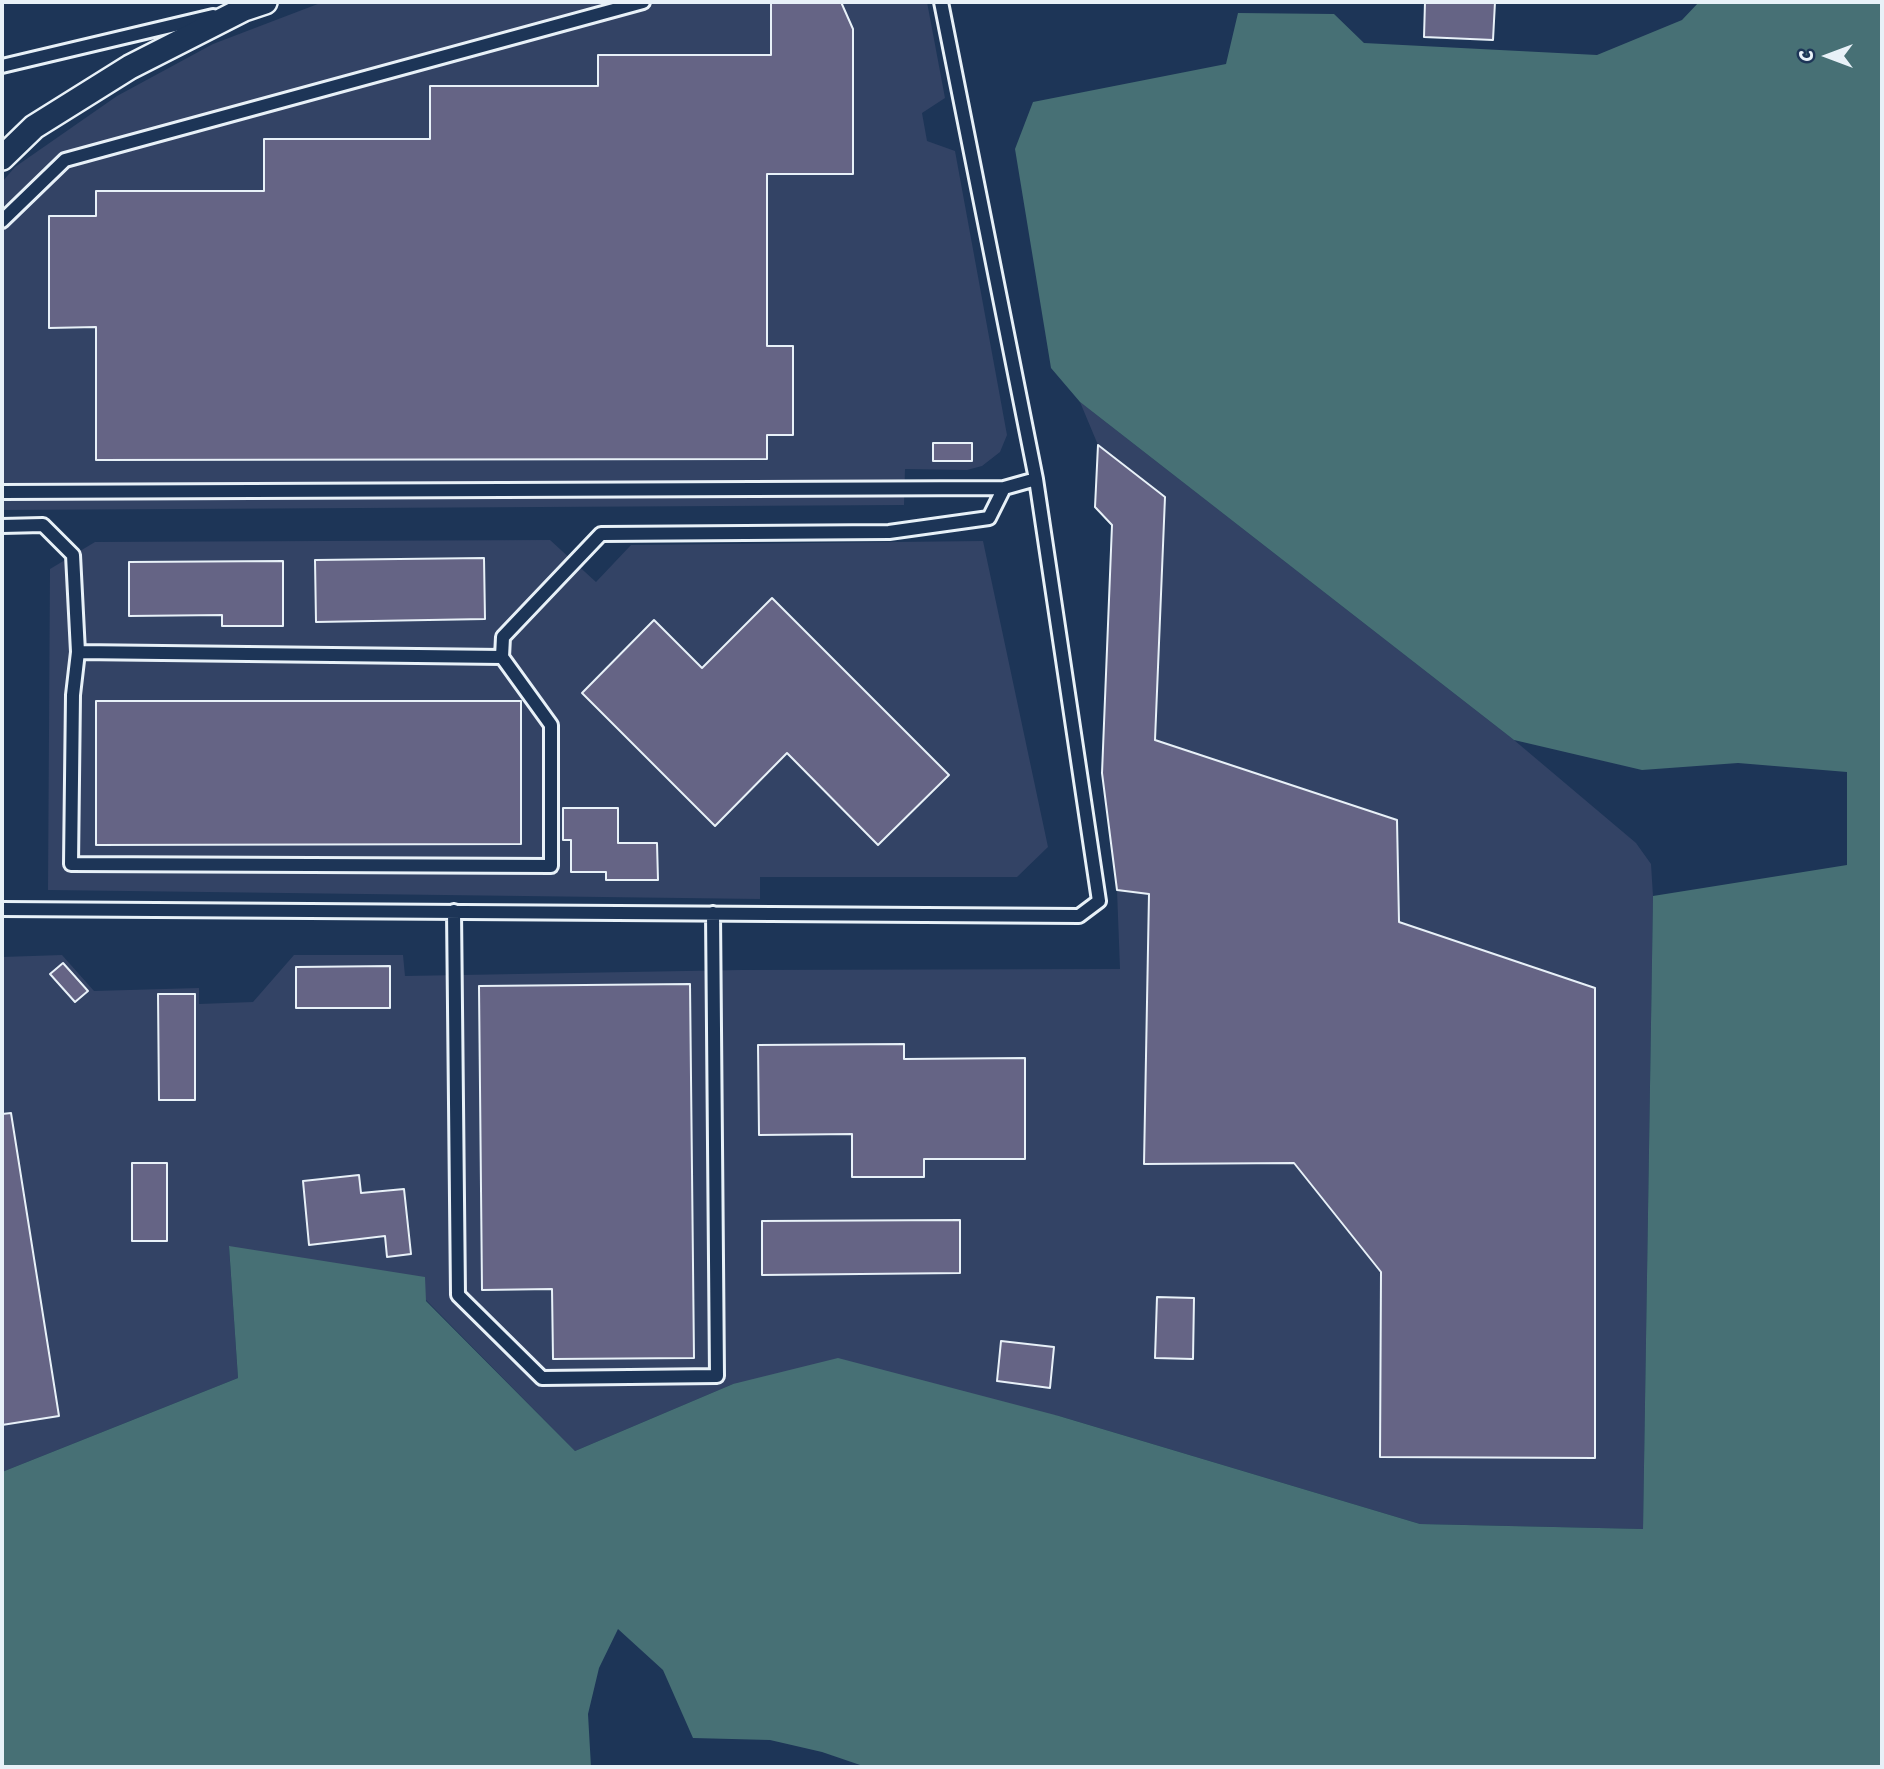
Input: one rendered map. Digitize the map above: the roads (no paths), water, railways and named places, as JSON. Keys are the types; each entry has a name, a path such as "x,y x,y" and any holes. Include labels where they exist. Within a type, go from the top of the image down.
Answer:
{"street":[{"path":"2,158 34,127 130,67 255,5"}],"lane":[{"path":"2,221 65,160 643,2"},
{"path":"2,909 1079,916 1099,901 1036,479 941,2"},
{"path":"2,66 255,5"},
{"path":"2,492 1003,488 1036,479"},
{"path":"2,526 43,525 73,555 78,652 73,695 71,864 551,866 551,725 502,657 503,637 601,534 889,531 989,518 1003,488"},
{"path":"78,652 502,657"},
{"path":"454,911 458,1295 542,1378 717,1376 713,913"}]}
